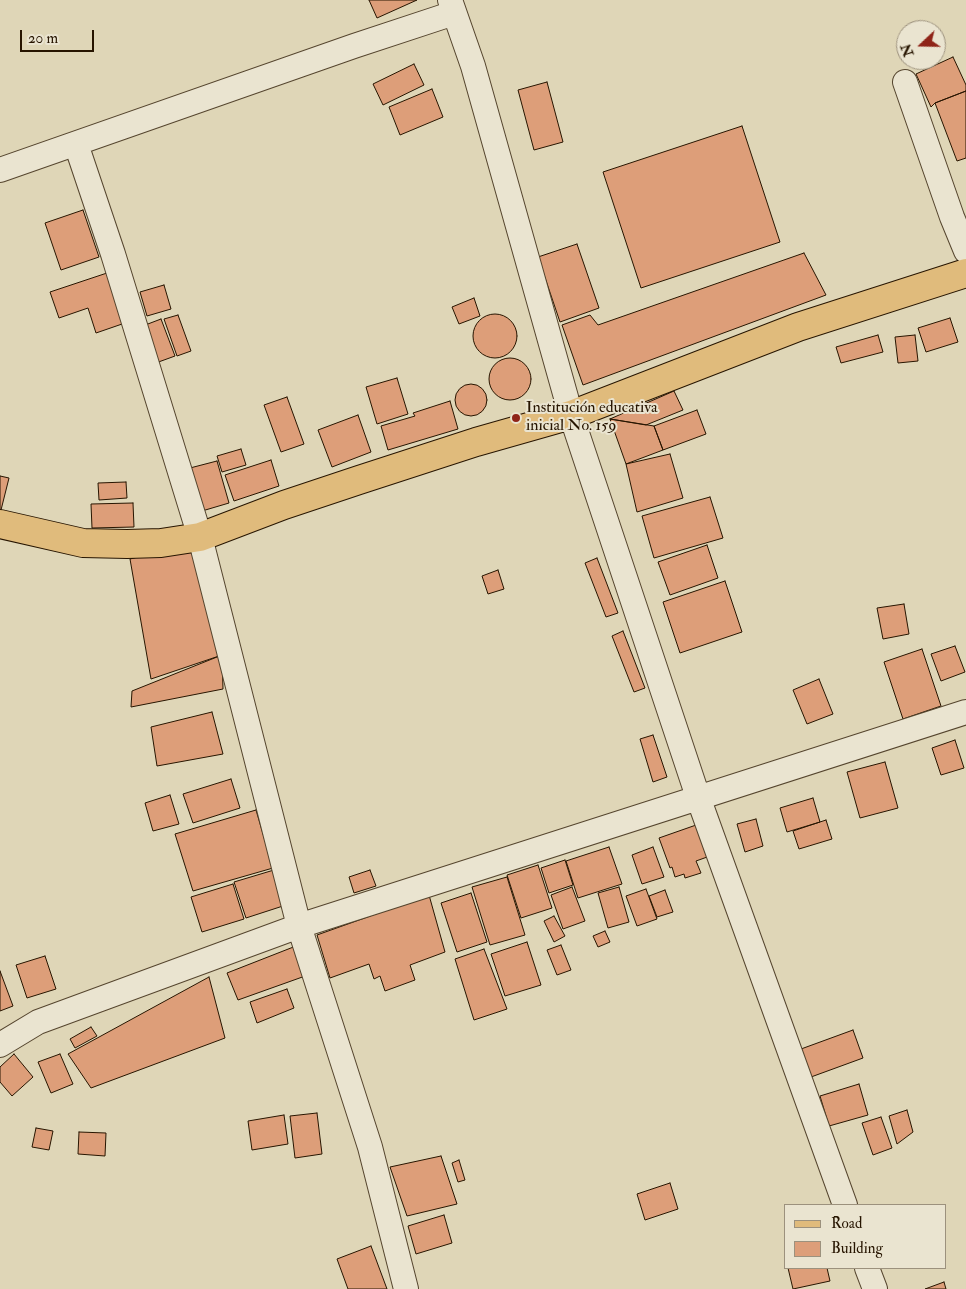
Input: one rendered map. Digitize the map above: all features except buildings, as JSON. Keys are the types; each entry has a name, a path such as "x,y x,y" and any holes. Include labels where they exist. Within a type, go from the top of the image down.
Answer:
{"main road":[{"path":"0,524 83,543 161,543 200,537 284,505 358,480 476,442 571,415 798,327 966,273"}],"street":[{"path":"0,170 354,46 452,6 473,66 571,415 698,797 845,1204"},
{"path":"905,82 952,217 966,251"},
{"path":"76,144 113,254 200,537 299,926 370,1148 406,1289"},
{"path":"0,1045 38,1022 299,926 966,712"},
{"path":"867,1269 875,1289"}],"place":[{"name":"Institución educativa inicial No. 159","path":"516,418"}]}
